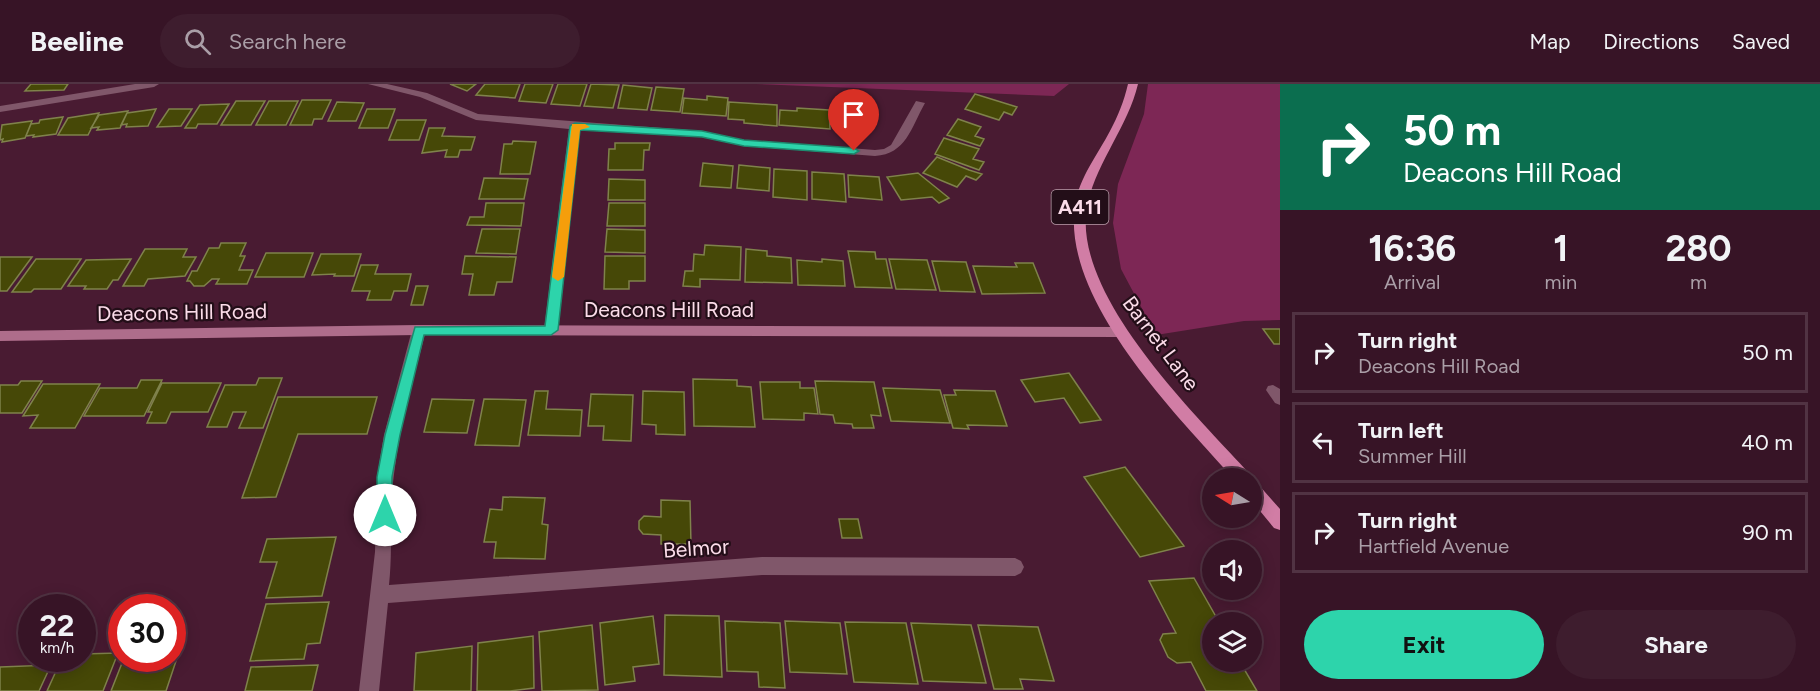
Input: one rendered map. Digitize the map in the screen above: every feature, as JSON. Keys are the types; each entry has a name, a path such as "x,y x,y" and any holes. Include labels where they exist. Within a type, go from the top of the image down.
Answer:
{"main road":[{"name":"Barnet Lane","path":"1133,84 1125,111 1090,178 1080,206 1079,236 1101,299 1121,332 1144,364 1234,468"},
{"path":"1262,501 1280,522"}],"street":[{"path":"0,109 102,88 154,84"},
{"path":"373,84 423,95 477,117 702,134 744,143 875,153 887,152 895,147 920,103"},
{"path":"551,330 575,126"},
{"path":"369,691 384,552 385,477 392,435 419,330"},
{"name":"Deacons Hill Road","path":"0,336 419,330 1121,332"},
{"name":"Belmor","path":"380,595 762,566 1015,567"}],"shaded area":[{"path":"755,84 1069,84 1054,96"},
{"path":"1148,84 1280,84 1280,320 1244,321 1156,335 1121,269 1113,223 1118,184 1144,114"}],"building":[{"path":"31,84 68,84 64,90 25,91"},
{"path":"450,84 476,84 467,91"},
{"path":"485,84 520,84 515,98 476,95"},
{"path":"525,84 553,84 546,103 519,101"},
{"path":"558,84 587,84 580,106 551,104"},
{"path":"591,84 619,85 613,108 584,106"},
{"path":"623,85 652,88 647,110 618,108"},
{"path":"656,87 684,89 680,112 651,110"},
{"path":"975,94 1017,107 1012,115 1004,112 999,120 965,109"},
{"path":"707,96 728,98 726,116 682,113 684,98 707,100"},
{"path":"302,100 331,100 322,119 314,119 312,125 290,125"},
{"path":"236,101 265,101 251,125 221,125"},
{"path":"269,101 298,101 286,125 256,125"},
{"path":"337,102 364,103 356,121 328,121"},
{"path":"729,102 777,105 777,126 728,119"},
{"path":"229,104 217,124 198,124 196,128 185,128 200,105"},
{"path":"797,108 829,110 830,129 779,125 780,110 797,111"},
{"path":"156,109 148,126 126,127 127,124 121,125 127,113"},
{"path":"169,109 192,109 181,126 157,127"},
{"path":"367,109 395,109 388,128 359,128"},
{"path":"128,111 120,128 97,130 99,127 91,128 99,115"},
{"path":"99,113 88,135 58,135 68,118"},
{"path":"63,117 56,134 26,136 31,124 39,123 40,120"},
{"path":"835,117 866,119 867,132 836,129"},
{"path":"958,119 981,127 975,136 984,139 980,146 947,135"},
{"path":"397,120 426,120 419,140 389,140"},
{"path":"32,121 25,138 2,142 3,139 0,140 2,125"},
{"path":"429,128 445,128 442,136 475,137 471,150 460,150 458,157 445,157 447,150 422,153"},
{"path":"944,138 979,149 973,159 984,162 979,170 935,154"},
{"path":"513,141 536,142 530,174 500,174 504,144 512,144"},
{"path":"615,143 650,143 649,150 644,150 643,170 608,170 609,149 615,149"},
{"path":"937,157 982,174 976,180 966,176 957,187 923,173"},
{"path":"703,163 733,166 731,188 700,186"},
{"path":"739,165 770,168 769,191 737,188"},
{"path":"774,169 807,171 807,200 773,197"},
{"path":"812,172 844,174 846,202 812,199"},
{"path":"918,173 949,198 939,203 932,197 901,200 887,177"},
{"path":"848,175 879,177 882,200 849,197"},
{"path":"484,178 528,179 524,199 479,199"},
{"path":"609,179 645,180 645,200 608,200"},
{"path":"486,203 524,203 521,226 467,225 470,217 484,217"},
{"path":"609,203 645,203 645,226 607,226"},
{"path":"482,229 520,229 516,254 476,253"},
{"path":"607,229 645,230 645,253 605,252"},
{"path":"221,243 246,243 240,256 245,256 239,270 253,270 247,284 216,284 219,279 212,279 204,286 194,286 187,281 192,271 197,271 209,248 219,248"},
{"path":"705,245 741,247 740,280 700,279 700,287 683,286 685,271 693,271 694,254 704,255"},
{"path":"145,249 187,249 183,257 196,257 185,276 148,279 144,286 123,286"},
{"path":"746,249 767,251 767,256 791,258 792,283 745,282"},
{"path":"848,251 875,252 876,259 886,259 892,288 855,287"},
{"path":"266,253 313,253 304,277 255,277"},
{"path":"321,254 361,254 354,276 312,275"},
{"path":"465,256 516,257 512,282 497,282 494,295 469,295 473,274 462,274"},
{"path":"605,256 645,256 645,281 629,281 629,289 604,289"},
{"path":"0,257 32,257 7,291 0,291"},
{"path":"36,259 81,259 61,289 12,292"},
{"path":"131,259 118,280 113,280 107,289 68,286 86,260"},
{"path":"822,259 843,261 845,286 798,285 797,260 822,262"},
{"path":"889,259 927,260 936,290 896,289"},
{"path":"932,261 966,262 975,292 940,291"},
{"path":"1015,263 1033,263 1045,293 982,294 973,266 1017,267"},
{"path":"361,265 378,265 375,274 411,274 407,291 394,291 391,300 367,300 370,291 352,291"},
{"path":"416,286 428,286 423,305 411,305"},
{"path":"1263,329 1280,329 1280,344 1274,344"},
{"path":"1069,373 1101,420 1080,423 1064,398 1035,402 1021,380"},
{"path":"259,378 282,378 263,428 239,428 246,412 233,412 227,427 207,427 225,385 256,385"},
{"path":"693,379 737,380 737,386 751,387 755,427 694,426"},
{"path":"141,380 162,380 144,416 84,416 100,388 137,388"},
{"path":"21,381 42,381 22,413 0,413 0,385 18,385"},
{"path":"815,381 874,382 881,416 871,415 874,428 853,428 852,424 835,423 833,415 820,414"},
{"path":"760,382 800,382 800,388 814,388 818,414 804,413 804,420 763,419"},
{"path":"162,383 221,383 208,412 171,412 166,423 147,423 152,412 148,412"},
{"path":"43,384 100,384 75,428 30,428 38,415 23,416"},
{"path":"883,388 940,390 950,423 891,421"},
{"path":"954,390 995,391 1007,426 967,425 969,429 953,428 944,395 956,395"},
{"path":"535,391 548,391 546,409 582,410 580,436 528,435"},
{"path":"643,391 684,392 685,435 656,434 656,425 642,424"},
{"path":"591,394 633,395 631,441 603,440 604,426 588,426"},
{"path":"278,397 377,397 367,434 298,434 276,497 242,498"},
{"path":"432,399 474,400 467,433 424,432"},
{"path":"484,399 526,400 519,446 475,445"},
{"path":"1125,467 1184,546 1140,557 1084,477"},
{"path":"503,497 545,498 542,524 548,525 545,559 494,558 496,542 484,542 490,509 502,510"},
{"path":"661,500 690,501 691,544 661,544 661,535 643,534 639,529 639,521 644,516 661,517"},
{"path":"839,519 858,519 862,538 842,538"},
{"path":"336,537 322,596 266,598 277,562 260,562 267,539"},
{"path":"1194,578 1202,592 1202,600 1206,600 1213,612 1202,612 1202,672 1246,672 1257,691 1206,691 1191,662 1177,663 1168,657 1160,640 1163,634 1176,633 1149,581"},
{"path":"329,602 320,643 307,644 304,659 250,661 266,604"},
{"path":"665,615 719,616 722,677 664,675"},
{"path":"653,616 659,664 633,667 635,681 605,685 600,623"},
{"path":"725,621 780,623 785,688 759,687 758,672 727,671"},
{"path":"785,621 840,623 847,674 790,672"},
{"path":"845,622 906,623 918,684 854,682"},
{"path":"911,623 971,625 986,683 923,681"},
{"path":"592,625 598,690 542,691 539,632"},
{"path":"978,625 1038,627 1054,681 1020,679 1023,689 994,689"},
{"path":"533,636 534,688 477,691 478,643"},
{"path":"472,646 471,691 414,691 416,653"},
{"path":"108,653 108,672 110,672 103,691 47,691 56,672 96,672 96,654"},
{"path":"318,665 312,691 245,691 251,667"},
{"path":"18,666 18,672 48,672 39,691 0,691 0,667"},
{"path":"118,672 172,672 166,691 111,691"}],"slow traffic":[{"path":"558,277 575,126 585,127"}],"route":[{"path":"385,515 385,477 392,435 419,330 551,330 575,126 702,134 744,143 854,151"}]}
